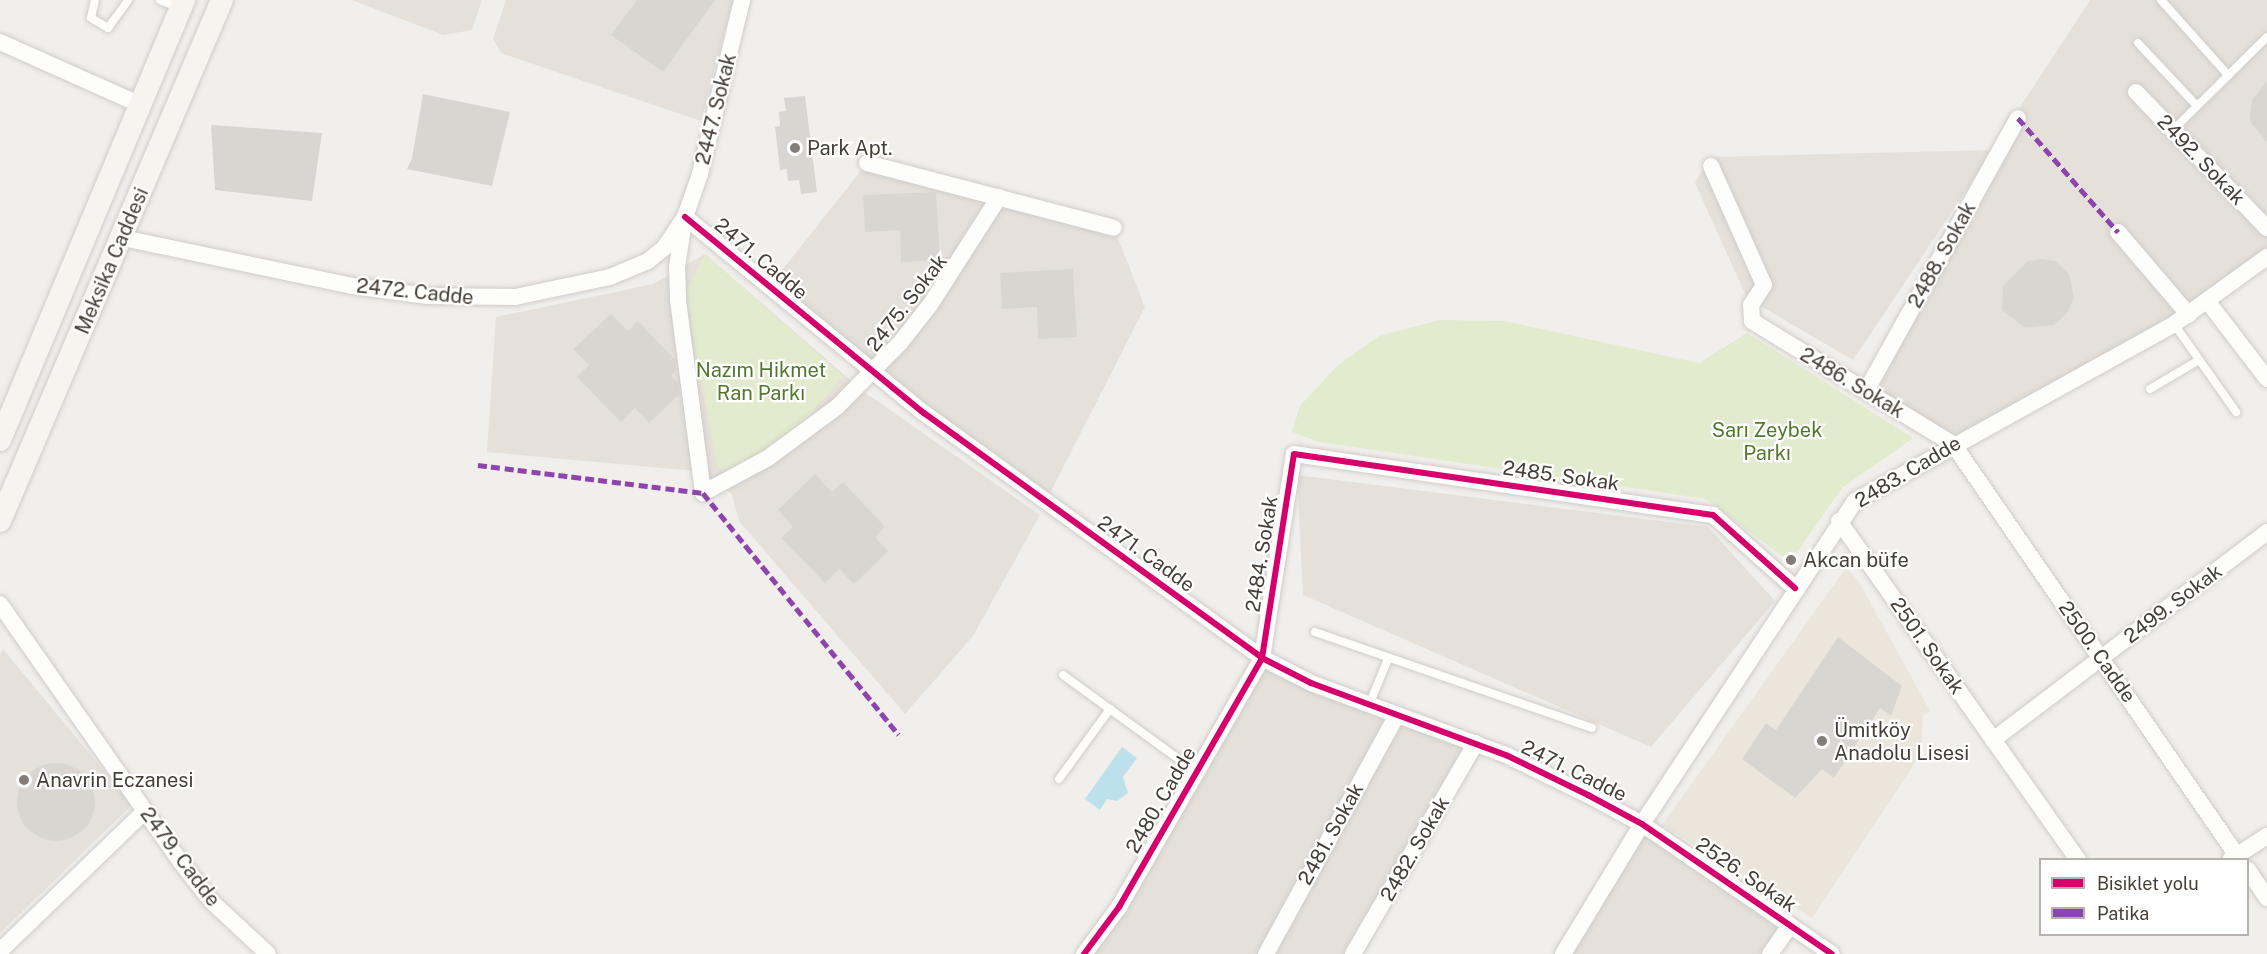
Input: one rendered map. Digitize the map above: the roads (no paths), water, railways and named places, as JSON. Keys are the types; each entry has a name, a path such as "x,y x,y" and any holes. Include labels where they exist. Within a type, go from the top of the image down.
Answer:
{"main road":[{"name":"Meksika Caddesi","path":"0,521 123,238 222,0"},
{"name":"Meksika Caddesi","path":"0,440 182,4"}],"street":[{"name":"2447. Sokak","path":"685,217 700,174 742,0"},
{"path":"0,42 141,105"},
{"name":"2492. Sokak","path":"2136,92 2267,228"},
{"name":"2488. Sokak","path":"1866,391 2018,118"},
{"path":"867,163 1114,228"},
{"name":"2486. Sokak","path":"1711,166 1764,285 1751,305 1752,321 1953,444"},
{"name":"2475. Sokak","path":"685,217 677,267 678,300 703,493 737,477 804,434 872,372 930,305 999,197"},
{"name":"2472. Cadde","path":"123,238 388,292 490,298 573,287 629,270 664,248 685,217"},
{"name":"2471. Cadde","path":"685,217 872,372 1262,658 1311,683 1476,743 1545,773 1642,824"},
{"path":"2118,232 2181,320"},
{"name":"2483. Cadde","path":"1563,954 1642,824 1839,521 1864,494 2181,320 2267,256"},
{"path":"2208,302 2267,379"},
{"name":"2500. Cadde","path":"1953,444 2236,858"},
{"name":"2484. Sokak","path":"1262,658 1294,454"},
{"name":"2485. Sokak","path":"1294,454 1713,515 1796,588"},
{"name":"2501. Sokak","path":"1839,521 2077,858"},
{"name":"2499. Sokak","path":"1993,740 2267,532"},
{"name":"2479. Cadde","path":"0,604 145,811 212,902 268,954"},
{"name":"2480. Cadde","path":"1084,954 1119,907 1262,658"},
{"name":"2481. Sokak","path":"1266,954 1396,715"},
{"name":"2482. Sokak","path":"1353,954 1476,743"},
{"path":"0,951 145,811"},
{"name":"2526. Sokak","path":"1642,824 1832,954"},
{"path":"2236,858 2267,836"},
{"path":"2249,873 2267,898"},
{"path":"1770,954 1790,925"}],"lane":[{"path":"95,0 91,18 108,27 128,0"},
{"path":"160,0 182,4"},
{"path":"2161,0 2228,75"},
{"path":"2173,130 2267,38"},
{"path":"2138,43 2197,105"},
{"path":"2181,320 2199,360 2236,412"},
{"path":"2150,389 2199,360"},
{"path":"1315,632 1592,728"},
{"path":"1369,705 1388,659"},
{"path":"1063,675 1198,768"},
{"path":"1059,779 1110,709"}],"water":[{"path":"1122,747 1137,758 1123,777 1128,793 1117,801 1107,799 1100,810 1085,799"}],"place":[{"name":"Park Apt.","path":"795,148"},
{"name":"Akcan büfe","path":"1791,560"},
{"name":"Ümitköy Anadolu Lisesi","path":"1822,741"},
{"name":"Anavrin Eczanesi","path":"24,780"}],"park label":[{"name":"Nazım Hikmet Ran Parkı","path":"761,382"},
{"name":"Sarı Zeybek Parkı","path":"1767,442"}]}
